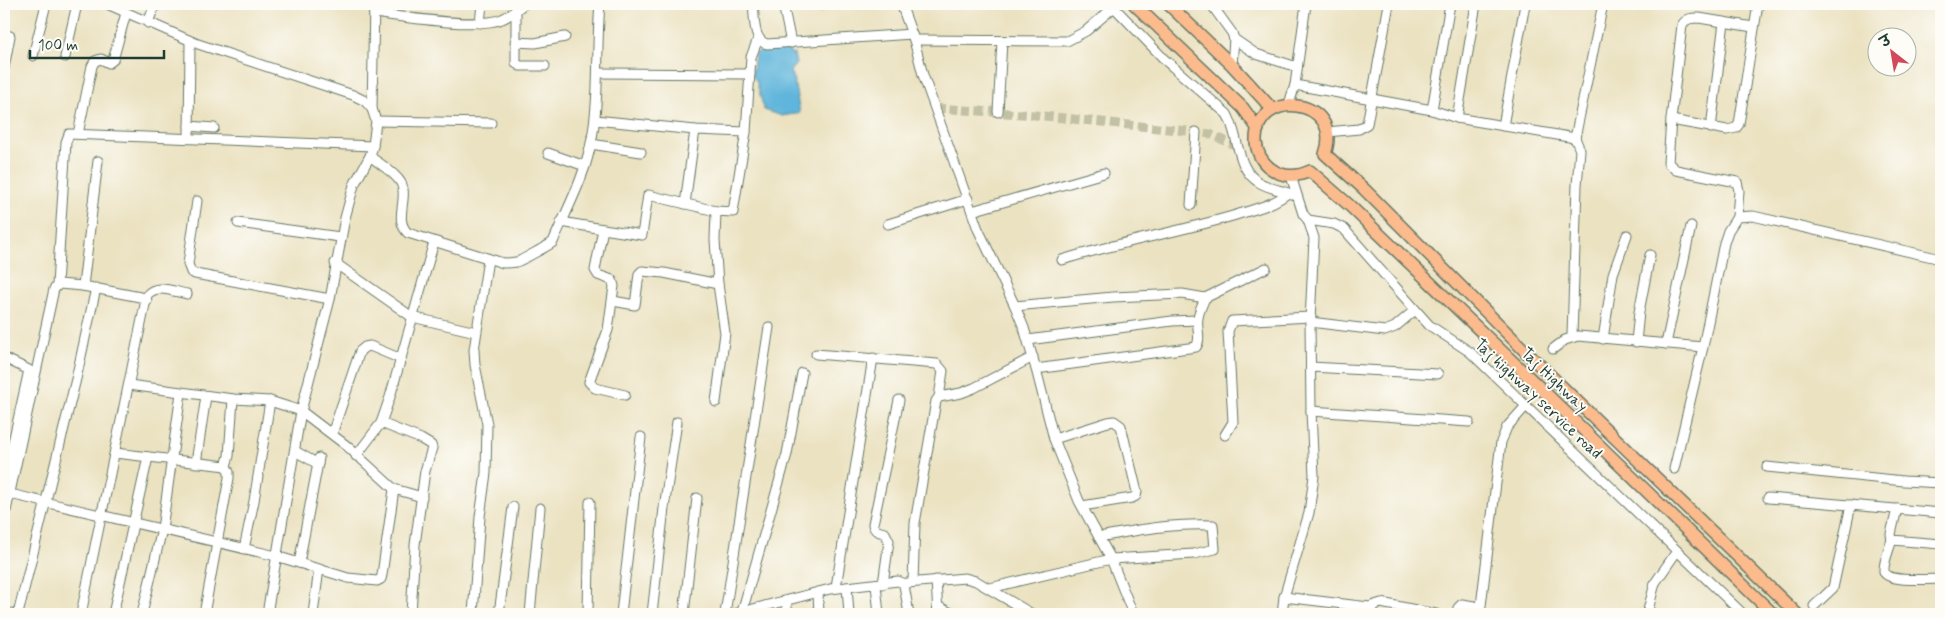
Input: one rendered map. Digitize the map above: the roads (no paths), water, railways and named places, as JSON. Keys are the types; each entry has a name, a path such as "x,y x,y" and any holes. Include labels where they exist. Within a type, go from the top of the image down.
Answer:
{"main road":[{"path":"1134,4 1243,108 1258,129"},
{"path":"1168,4 1232,65 1273,110"},
{"path":"1291,176 1272,170 1263,161 1256,142 1258,129 1264,118 1273,110 1289,104 1302,106 1313,111 1322,120 1327,132 1328,144 1325,154 1364,189 1573,398 1797,614"},
{"name":"Taj Highway","path":"1291,176 1310,171 1349,206 1774,614"}],"street":[{"path":"33,56 46,4"},
{"path":"65,57 77,4"},
{"path":"107,4 190,41 353,95 365,101 372,109"},
{"path":"148,23 155,4"},
{"path":"480,23 482,4"},
{"path":"267,614 301,411 330,299 340,237 354,185 370,156 373,146 376,121 372,109 374,8 405,18 480,23 503,19 524,4"},
{"path":"370,156 401,183 403,195 401,219 404,230 408,233 503,263 520,261 535,251 551,245 585,166 591,144 598,73 600,4"},
{"path":"561,222 642,235 648,195 716,211 733,212 746,132 752,52 758,39 753,4"},
{"path":"783,4 791,43"},
{"path":"901,4 913,37 923,75 978,229 1016,306 1028,340 1054,439 1082,506 1111,558 1134,614"},
{"path":"1211,4 1232,33 1234,39 1232,65"},
{"path":"1289,104 1295,84 1306,4"},
{"path":"1327,132 1358,129 1367,124 1389,4"},
{"path":"1432,110 1450,4"},
{"path":"1457,118 1476,4"},
{"path":"1503,126 1525,4"},
{"path":"1572,336 1580,150 1574,138 1602,4"},
{"path":"1670,120 1732,130 1739,124 1758,4"},
{"path":"758,39 767,44 913,37 1002,41 1068,41 1086,31 1112,6 1165,60 1227,114 1232,122 1242,163 1252,178 1292,194"},
{"path":"516,10 515,61 518,66 545,66"},
{"path":"78,134 92,66 95,61 101,59 110,63 113,60 126,13"},
{"path":"1674,469 1703,346 1724,243 1728,231 1737,217 1739,191 1737,182 1676,170 1668,163 1670,120 1682,25 1691,18 1753,27"},
{"path":"1711,128 1724,22"},
{"path":"4,35 10,36 4,68"},
{"path":"515,42 535,43 565,37"},
{"path":"1234,39 1256,54 1297,67"},
{"path":"189,138 190,41"},
{"path":"998,112 1002,41"},
{"path":"598,73 750,74"},
{"path":"1295,84 1432,110 1457,118 1574,138"},
{"path":"594,120 695,130 746,132"},
{"path":"376,121 491,122"},
{"path":"189,126 214,128"},
{"path":"685,204 695,130"},
{"path":"1190,205 1196,132"},
{"path":"4,520 52,292 56,285 66,142 69,134 373,146"},
{"path":"591,144 641,152"},
{"path":"548,153 585,166"},
{"path":"83,286 98,161"},
{"path":"972,211 1104,173"},
{"path":"1282,614 1284,597 1305,531 1312,498 1314,456 1311,411 1310,319 1314,238 1308,220 1292,194 1291,176"},
{"path":"1062,260 1097,248 1213,222 1271,204 1292,194"},
{"path":"888,224 968,199"},
{"path":"197,201 188,264 192,272 330,299"},
{"path":"716,211 714,240 725,334 716,402"},
{"path":"1737,217 1753,216 1941,260"},
{"name":"Taj highway service road","path":"1308,220 1334,224 1344,229 1428,325 1470,352 1743,614"},
{"path":"238,223 340,237"},
{"path":"1666,344 1691,226"},
{"path":"603,229 595,270 598,275 614,282 613,301 608,330 588,382 595,388 625,395"},
{"path":"1603,339 1614,268 1627,235"},
{"path":"356,456 381,423 434,242"},
{"path":"1636,342 1639,312 1650,255"},
{"path":"473,614 480,517 486,473 487,424 475,365 476,332 488,259"},
{"path":"335,262 412,317 476,332"},
{"path":"1016,306 1113,297 1182,294 1205,298 1266,268"},
{"path":"613,301 635,305 639,274 642,271 718,284"},
{"path":"56,285 63,284 96,288 147,301"},
{"path":"4,612 16,614 46,502 96,288"},
{"path":"81,614 149,292 156,289 187,294"},
{"path":"1036,369 1193,349 1198,345 1198,320 1205,298"},
{"path":"1225,435 1233,422 1228,331 1232,321 1310,319 1385,331 1396,327 1415,310"},
{"path":"1028,340 1172,321 1198,320"},
{"path":"725,614 769,327"},
{"path":"1553,349 1572,336 1703,346"},
{"path":"332,434 360,351 370,346 401,359"},
{"path":"816,354 937,364 942,371 939,397 936,401 915,523 913,582"},
{"path":"939,397 961,393 974,388 1033,357"},
{"path":"4,358 29,370 4,481"},
{"path":"836,588 873,358"},
{"path":"1310,367 1438,374"},
{"path":"802,373 787,454 738,613 758,611 786,601 836,588 965,578 990,588 1032,614"},
{"path":"129,385 180,393 270,402 301,411 332,434 394,490 422,497"},
{"path":"142,614 162,530 173,460 180,393"},
{"path":"196,463 206,396"},
{"path":"204,614 229,478 226,466 229,456 233,399"},
{"path":"879,614 879,585 889,541 885,533 878,532 873,524 899,400"},
{"path":"244,549 270,402"},
{"path":"1456,614 1462,604 1480,611 1501,442 1506,427 1526,406"},
{"path":"1311,411 1469,422"},
{"path":"1054,439 1108,422 1114,421 1121,426 1137,492 1136,496 1082,506"},
{"path":"652,614 664,508 678,422"},
{"path":"381,423 431,445 431,452 425,471 415,545 411,614"},
{"path":"621,614 641,437"},
{"path":"295,451 318,461 299,563"},
{"path":"115,454 226,466"},
{"path":"113,614 148,457"},
{"path":"1767,467 1941,483"},
{"path":"10,494 276,556 361,580 377,581 381,579 394,490"},
{"path":"684,614 697,498"},
{"path":"1768,498 1941,513"},
{"path":"588,614 590,502"},
{"path":"1814,606 1833,588 1851,505"},
{"path":"500,614 512,507"},
{"path":"530,614 540,508"},
{"path":"1897,509 1884,570 1887,575 1892,578 1906,580 1941,579"},
{"path":"990,588 1111,558 1194,554 1215,549 1213,525 1194,524 1152,528 1099,537"},
{"path":"1892,539 1896,542 1941,544"},
{"path":"1647,614 1655,582 1677,551"},
{"path":"313,614 318,569"},
{"path":"936,580 938,610 953,614"},
{"path":"903,583 909,614"},
{"path":"847,587 849,614"},
{"path":"818,592 819,614"},
{"path":"1284,597 1371,610 1381,603 1436,614"},
{"path":"786,601 788,614"}],"water":[{"path":"787,49 790,51 790,54 794,54 796,64 790,71 794,81 800,113 782,116 764,110 756,80 752,76 755,54 761,51"}],"tunnel":[{"path":"936,108 1035,115 1196,132 1210,134 1239,147"}]}
